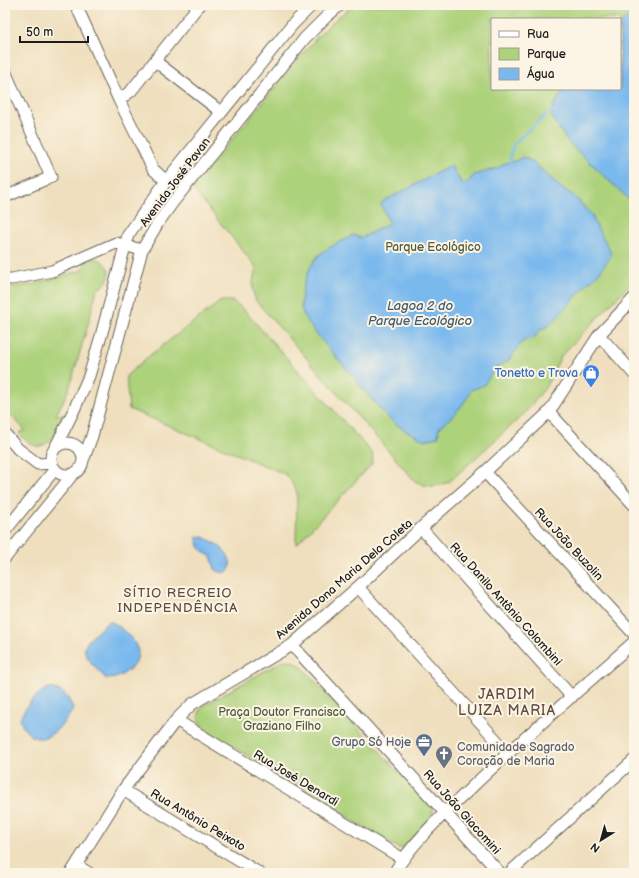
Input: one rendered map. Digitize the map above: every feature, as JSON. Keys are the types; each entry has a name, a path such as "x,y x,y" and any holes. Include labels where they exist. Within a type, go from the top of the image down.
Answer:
{"street":[{"path":"76,5 119,100 153,169 166,181"},
{"path":"119,100 131,91 199,5"},
{"name":"Avenida José Pavan","path":"55,448 89,376 128,235 166,181 221,112 293,24 312,5"},
{"name":"Avenida José Pavan","path":"84,458 92,436 142,250 158,223 173,202 305,38 340,5"},
{"path":"155,61 221,112"},
{"path":"5,70 51,177 5,197"},
{"path":"5,99 16,95"},
{"path":"5,279 52,271 116,243 125,244 142,250"},
{"name":"Avenida Dona Maria Dela Coleta","path":"74,869 123,790 176,720 192,704 292,645 485,472 549,412 599,335 634,298"},
{"path":"599,335 634,374"},
{"path":"549,412 634,505"},
{"path":"5,434 18,448 38,464 53,466 63,474 73,474"},
{"path":"5,558 73,474 81,468 84,458 83,453 80,448 70,442 64,442 55,448 51,458 53,466"},
{"path":"5,531 53,466"},
{"name":"Rua João Buzolin","path":"485,472 634,634"},
{"name":"Rua Danilo Antônio Colombini","path":"421,528 572,697"},
{"path":"358,587 508,753"},
{"path":"394,873 403,859 445,813 508,753 634,642"},
{"name":"Rua João Giacomini","path":"292,645 500,873"},
{"name":"Rua José Denardi","path":"176,720 403,859"},
{"path":"509,873 634,760"},
{"name":"Rua Antônio Peixoto","path":"123,790 259,873"},
{"path":"74,869 89,873"}],"green space":[{"name":"Parque Ecológico","path":"354,5 634,5 634,280 561,356 545,388 524,414 449,482 439,485 428,486 415,481 256,301 253,292 253,284 256,267 192,188 317,37 337,18"},
{"path":"86,259 98,259 107,266 109,276 103,286 97,289 69,389 56,415 66,415 60,427 51,439 41,446 35,446 19,433 25,430 5,410 5,288 31,285 83,270"},
{"path":"221,301 232,301 242,308 372,453 373,459 371,465 296,545 297,492 287,475 129,409 126,376 149,356"},
{"name":"Praça Doutor Francisco Graziano Filho","path":"284,660 292,661 300,665 433,809 431,817 404,848 398,848 203,728 201,725 199,713 201,707"}],"water":[{"path":"634,11 634,204 568,142 552,118 553,107 563,90 621,90 621,24"},
{"name":"Lagoa 2 do Parque Ecológico","path":"523,157 533,162 560,187 573,195 592,215 611,256 598,274 554,321 547,327 541,329 534,338 523,341 508,361 495,368 484,385 471,390 453,416 439,428 438,437 424,440 403,429 387,417 314,331 304,316 301,306 302,294 308,272 315,259 327,249 353,235 361,238 388,224 388,220 381,205 382,202 450,166 464,184 474,175 498,168 505,163 515,161"},
{"path":"200,536 217,544 227,554 230,562 228,571 222,572 215,569 211,556 205,553 199,546 197,537"},
{"path":"109,621 118,626 131,638 135,643 138,653 135,662 126,672 112,679 106,679 90,661 85,649 86,644 91,638"},
{"path":"49,688 58,690 65,694 73,709 70,715 54,732 42,738 35,738 24,729 20,718 32,700 44,690"}],"waterway":[{"path":"510,165 511,151 516,142 539,121 555,110"}],"place":[{"name":"Tonetto e Trova","path":"591,388"},
{"name":"Grupo Só Hoje","path":"424,757"},
{"name":"Comunidade Sagrado Coração de Maria","path":"444,769"}],"district":[{"name":"SÍTIO RECREIO INDEPENDÊNCIA","path":"178,600"},
{"name":"JARDIM LUIZA MARIA","path":"507,702"}]}
